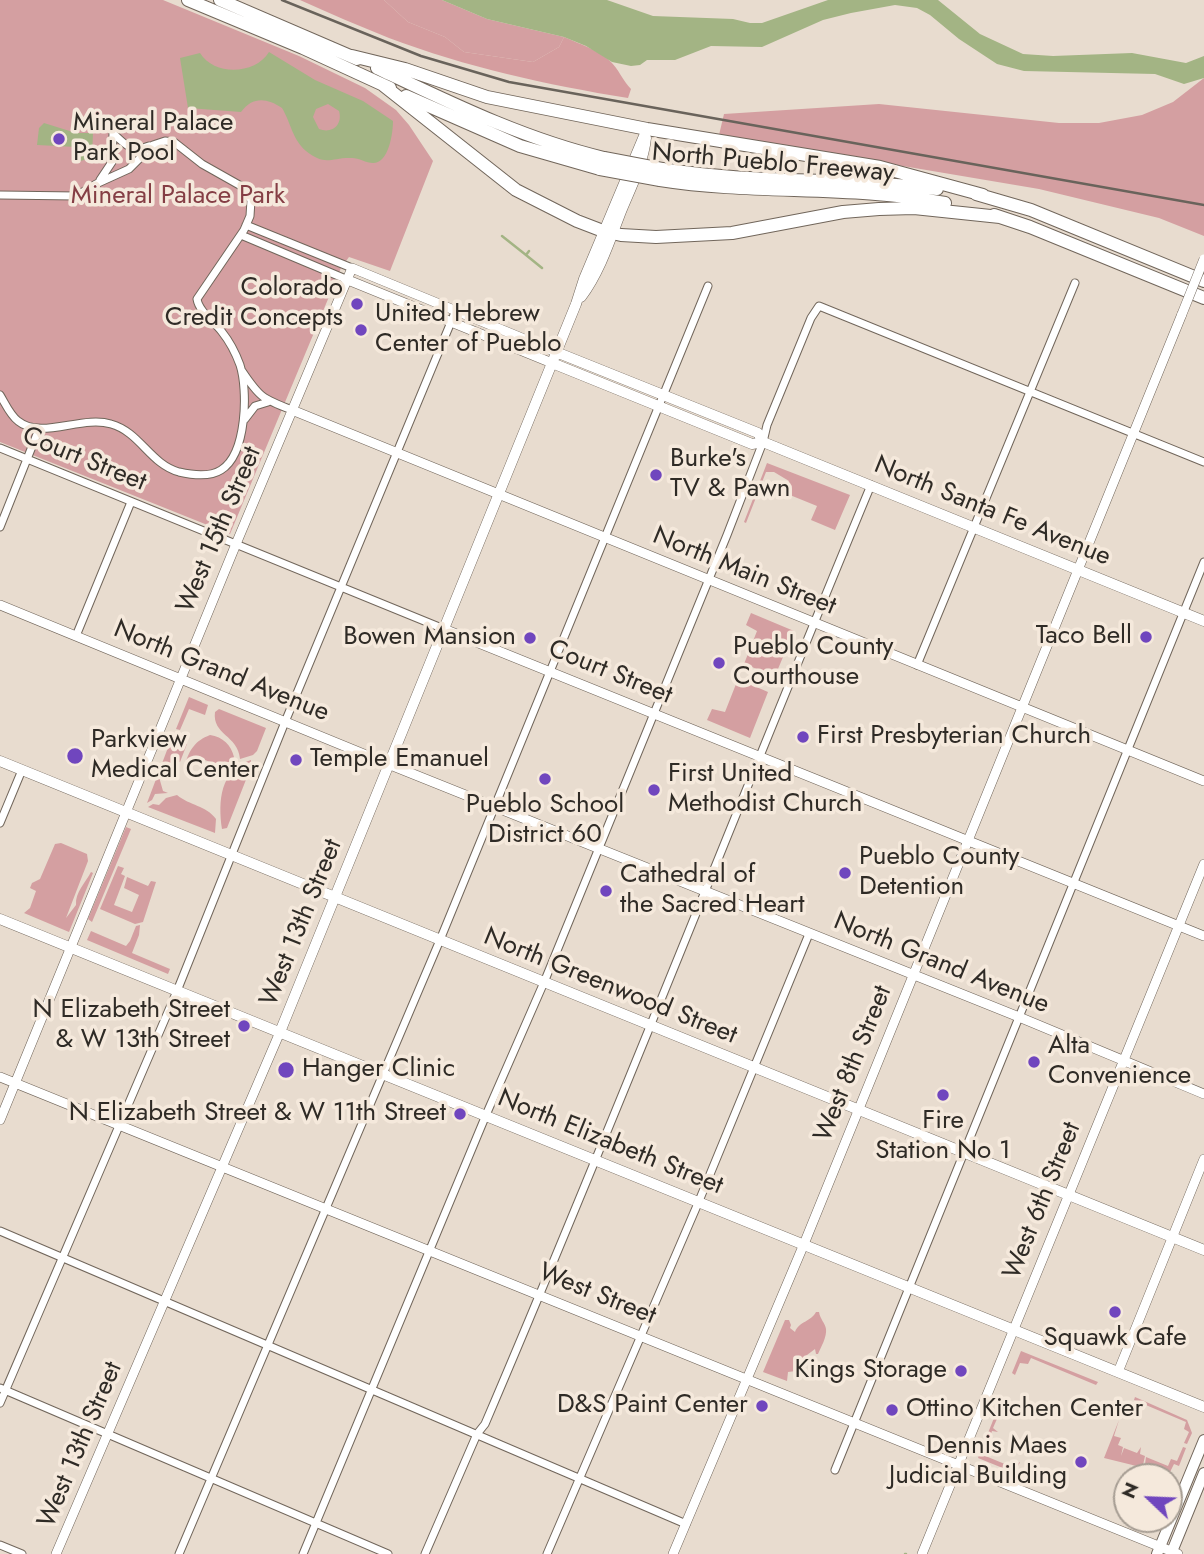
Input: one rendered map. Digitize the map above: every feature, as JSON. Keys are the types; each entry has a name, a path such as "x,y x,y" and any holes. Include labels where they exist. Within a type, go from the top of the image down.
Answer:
{"highway":[{"name":"North Pueblo Freeway","path":"188,0 303,48 520,146 726,189 916,199 1000,217 1204,298"},
{"name":"North Pueblo Freeway","path":"220,0 352,56 494,122 602,163"},
{"path":"352,56 405,69 487,97 648,129 880,167 984,195"},
{"path":"383,86 516,190 541,204 608,232 656,237 732,233 843,212 879,209 914,208 1000,217"},
{"name":"North Pueblo Freeway","path":"661,175 872,182 984,195 1031,210 1204,281"}],"main road":[{"name":"West 13th Street","path":"280,1032 648,129"},
{"name":"North Santa Fe Avenue","path":"556,352 758,433 763,442"},
{"name":"North Santa Fe Avenue","path":"552,363 752,444 763,442 1204,621"},
{"name":"North Greenwood Street","path":"0,761 1204,1250"},
{"name":"North Elizabeth Street","path":"0,919 1204,1407"},
{"path":"1159,1550 1204,1440"},
{"path":"1174,1553 1204,1473"}],"street":[{"path":"96,184 112,162 113,133 132,149 141,149 164,141 174,142 202,164 245,189 251,200 250,216 241,235"},
{"path":"0,195 76,196 129,169 153,145"},
{"name":"North Santa Fe Avenue","path":"246,225 556,352"},
{"name":"North Santa Fe Avenue","path":"241,235 552,363"},
{"name":"North Main Street","path":"241,235 198,295 197,303 225,335 241,370 268,402 1204,781"},
{"name":"West 8th Street","path":"673,1554 804,1244 1204,260"},
{"name":"West 15th Street","path":"0,1120 352,268"},
{"path":"917,665 1075,283"},
{"path":"179,1554 440,940 708,286"},
{"path":"303,1554 486,1115 544,983 708,580 763,442 767,425 811,318 819,306 1204,462"},
{"path":"0,1403 3,1390 177,991 456,310"},
{"name":"North Main Street","path":"39,429 83,421 107,422 127,431 166,466 179,472 207,474 222,469 229,462 245,419 241,370"},
{"path":"0,395 18,421 39,429 0,527"},
{"path":"245,419 255,406 268,402"},
{"name":"Court Street","path":"0,448 1204,936"},
{"path":"425,1554 541,1294 871,485"},
{"path":"76,636 131,502"},
{"path":"835,1470 1204,562"},
{"name":"North Grand Avenue","path":"0,605 1204,1094"},
{"path":"0,823 22,771"},
{"name":"West 6th Street","path":"922,1554 1204,864"},
{"path":"547,1554 642,1336 809,934"},
{"name":"West 13th Street","path":"56,1554 280,1032"},
{"name":"West Street","path":"0,1077 541,1294 1159,1550 1174,1553"},
{"path":"1118,1372 1204,1160"},
{"path":"0,1231 686,1524"},
{"path":"3,1390 388,1554"},
{"path":"0,1545 22,1554"}],"green space":[{"name":"Mineral Palace Park","path":"0,0 163,0 299,56 365,88 396,110 433,161 390,271 349,257 341,268 230,534 0,442"},
{"path":"384,0 442,0 487,19 564,37 559,47 533,62 464,52 445,37 408,22"},
{"path":"1204,78 1204,236 1159,218 1039,189 719,135 724,114 879,104 1059,123 1099,123 1142,115 1173,102"},
{"path":"767,463 850,495 835,530 811,520 817,506 785,493 789,481 774,472 766,472 746,523 744,522"},
{"path":"751,613 794,631 775,676 744,664 757,631 746,625"},
{"path":"738,679 768,692 750,738 707,720 712,709 725,712"},
{"path":"189,697 208,705 205,715 189,709 180,730 176,729"},
{"path":"219,709 266,728 253,755 240,759 235,745 217,726 215,712"},
{"path":"210,735 223,740 233,753 234,757 225,770 198,758 190,767 185,764 194,746"},
{"path":"172,737 187,744 180,762 173,761 165,774 159,777 163,791 168,793 155,794 147,803"},
{"path":"251,760 251,767 227,828 222,829 220,808 223,788 233,771"},
{"path":"177,795 212,814 216,819 215,833 148,807 159,805 166,798"},
{"path":"126,827 131,829 92,922 88,919"},
{"path":"61,843 87,854 88,861 66,918 76,905 81,887 91,872 93,873 69,932 24,913 30,908 36,891 30,888 32,883 40,879 55,844"},
{"path":"118,866 124,868 121,874 125,876 114,905 132,912 139,895 124,888 127,877 148,886 151,881 156,882 143,922 135,924 100,909"},
{"path":"140,925 132,953 170,969 168,974 87,940 91,931 126,946 136,926"},
{"path":"819,1312 826,1329 818,1354 815,1349 799,1361 796,1371 788,1372 787,1381 763,1372 785,1320 789,1320 790,1328 795,1332"},
{"path":"1021,1351 1098,1382 1096,1385 1031,1358 1028,1364 1020,1363 1015,1375 1012,1373"},
{"path":"1135,1397 1187,1420 1192,1433 1187,1444 1184,1443 1189,1432 1184,1429 1186,1422 1134,1400"},
{"path":"998,1408 1006,1412 1000,1412 993,1428 998,1432 992,1431 983,1455 1012,1467 1020,1462 1015,1473 978,1458"},
{"path":"1119,1420 1114,1436 1121,1438 1118,1445 1123,1447 1121,1456 1124,1448 1137,1453 1141,1447 1140,1454 1145,1456 1143,1463 1124,1463 1104,1458"},
{"path":"1183,1447 1186,1448 1180,1463 1169,1463 1171,1459 1177,1461"},
{"path":"1146,1457 1161,1463 1145,1463"}],"shaded area":[{"path":"300,0 384,0 408,22 445,37 464,52 533,62 559,47 564,37 605,57 631,89 628,98 537,81 477,66 389,38"},
{"path":"442,0 607,0 653,16 733,19 762,23 828,0 938,0 980,34 1023,54 1053,56 1132,53 1186,63 1204,56 1204,78 1184,84 1155,74 1024,71 997,64 917,8 895,5 823,20 762,47 711,46 675,60 647,60 640,65 631,66 612,62 586,46 564,37 487,19"},
{"path":"269,52 315,80 363,101 393,121 389,146 383,158 373,163 352,158 319,159 306,151 298,141 282,108 265,100 255,101 241,112 188,108 180,58 200,53 215,66 235,70 255,65","holes":["328,104 339,111 340,116 335,127 328,130 319,129 313,117 316,109"]},
{"path":"44,123 76,133 93,133 92,158 80,161 76,147 37,145 39,128"}],"waterway":[{"path":"502,236 526,255 529,251"},
{"path":"526,255 542,268"}],"railway":[{"path":"282,0 421,56 509,82 1204,205"}],"place":[{"name":"Mineral Palace Park Pool","path":"59,139"},
{"name":"Colorado Credit Concepts","path":"357,304"},
{"name":"United Hebrew Center of Pueblo","path":"361,330"},
{"name":"Burke's TV & Pawn","path":"656,475"},
{"name":"Taco Bell","path":"1146,637"},
{"name":"Bowen Mansion","path":"530,638"},
{"name":"Pueblo County Courthouse","path":"719,663"},
{"name":"First Presbyterian Church","path":"803,737"},
{"name":"Parkview Medical Center","path":"75,756"},
{"name":"Temple Emanuel","path":"296,760"},
{"name":"Pueblo School District 60","path":"545,779"},
{"name":"First United Methodist Church","path":"654,790"},
{"name":"Pueblo County Detention","path":"845,873"},
{"name":"Cathedral of the Sacred Heart","path":"606,891"},
{"name":"N Elizabeth Street & W 13th Street","path":"244,1026"},
{"name":"Alta Convenience","path":"1034,1062"},
{"name":"Hanger Clinic","path":"286,1070"},
{"name":"Fire Station No 1","path":"943,1095"},
{"name":"N Elizabeth Street & W 11th Street","path":"460,1114"},
{"name":"Squawk Cafe","path":"1115,1312"},
{"name":"Kings Storage","path":"961,1371"},
{"name":"D&S Paint Center","path":"762,1406"},
{"name":"Ottino Kitchen Center","path":"892,1410"},
{"name":"Dennis Maes Judicial Building","path":"1081,1462"}]}
